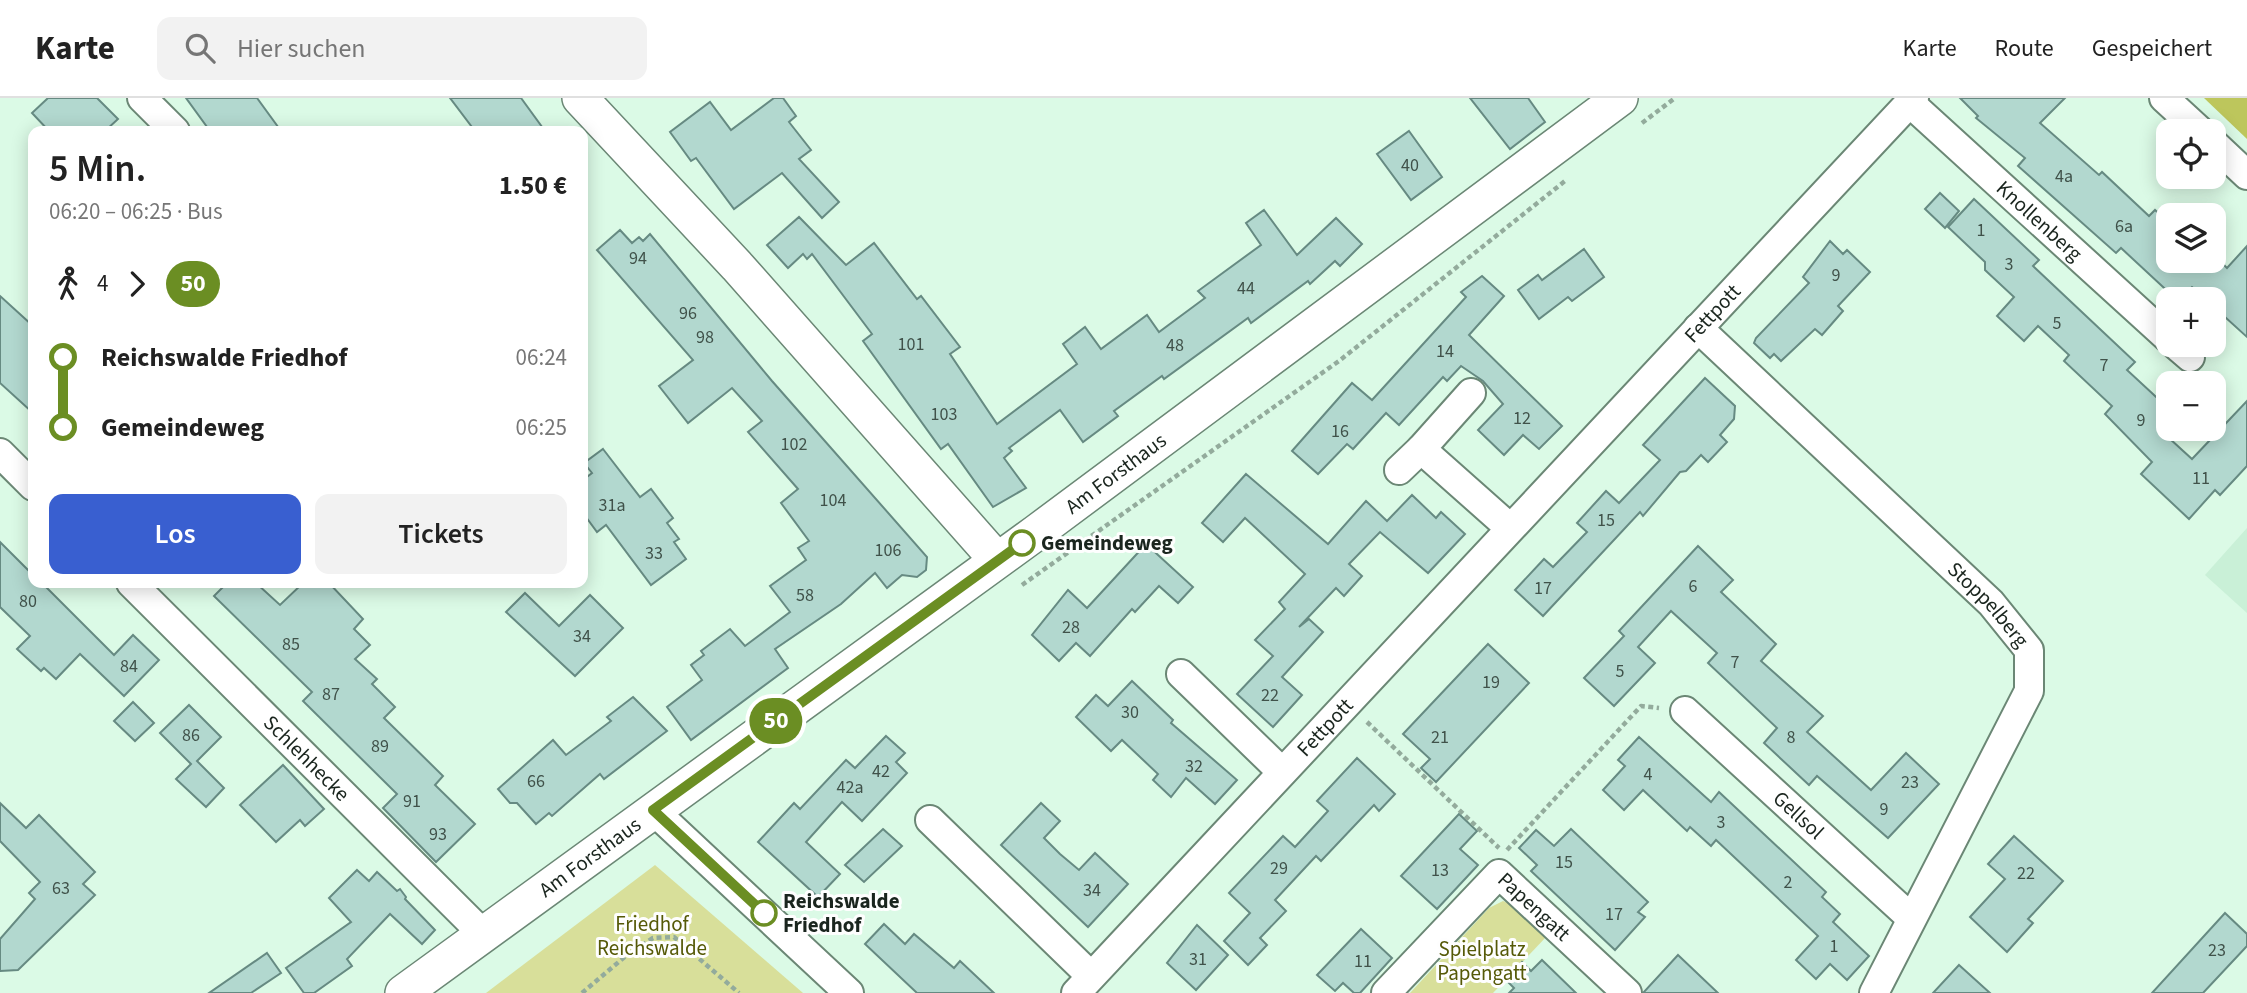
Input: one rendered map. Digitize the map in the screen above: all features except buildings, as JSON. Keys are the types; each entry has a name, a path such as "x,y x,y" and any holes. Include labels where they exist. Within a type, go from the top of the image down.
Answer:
{"street":[{"path":"142,98 170,126"},
{"path":"580,98 737,266 997,560"},
{"path":"2164,98 2187,119"},
{"name":"Fettpott","path":"930,820 1084,985 1912,100"},
{"name":"Knollenberg","path":"1912,100 2156,327"},
{"name":"Am Forsthaus","path":"403,993 997,560 1628,113"},
{"path":"2226,155 2247,175"},
{"name":"Stoppelberg","path":"1698,328 1991,603 2029,650 2029,691 1874,993"},
{"path":"1399,470 1471,393"},
{"path":"1421,449 1510,528"},
{"path":"0,453 28,481"},
{"name":"Schlehhecke","path":"136,588 483,934"},
{"name":"Fettpott","path":"1181,674 1282,772"},
{"name":"Gellsol","path":"1685,711 1911,918"},
{"path":"653,810 849,993"},
{"name":"Papengatt","path":"1385,993 1499,874 1627,993"}],"path":[{"path":"1628,113 1675,98"},
{"path":"1019,587 1339,360 1572,176"},
{"path":"1346,702 1500,847 1499,874"},
{"path":"1499,874 1505,852 1641,706 1685,711"},
{"path":"582,993 627,955 653,938 674,937 739,993"}],"shaded area":[{"path":"2247,528 2247,613 2205,575"}],"green space":[{"path":"2204,98 2247,98 2247,139"},
{"name":"Friedhof Reichswalde","path":"655,865 803,993 486,993"},
{"name":"Spielplatz Papengatt","path":"1503,901 1517,907 1547,936 1493,993 1410,993 1489,908"}],"bus line":[{"name":"50","path":"764,913 653,810 1022,543"}],"place":[{"name":"Gemeindeweg","path":"1022,543"},
{"name":"Reichswalde Friedhof","path":"764,913"}]}
